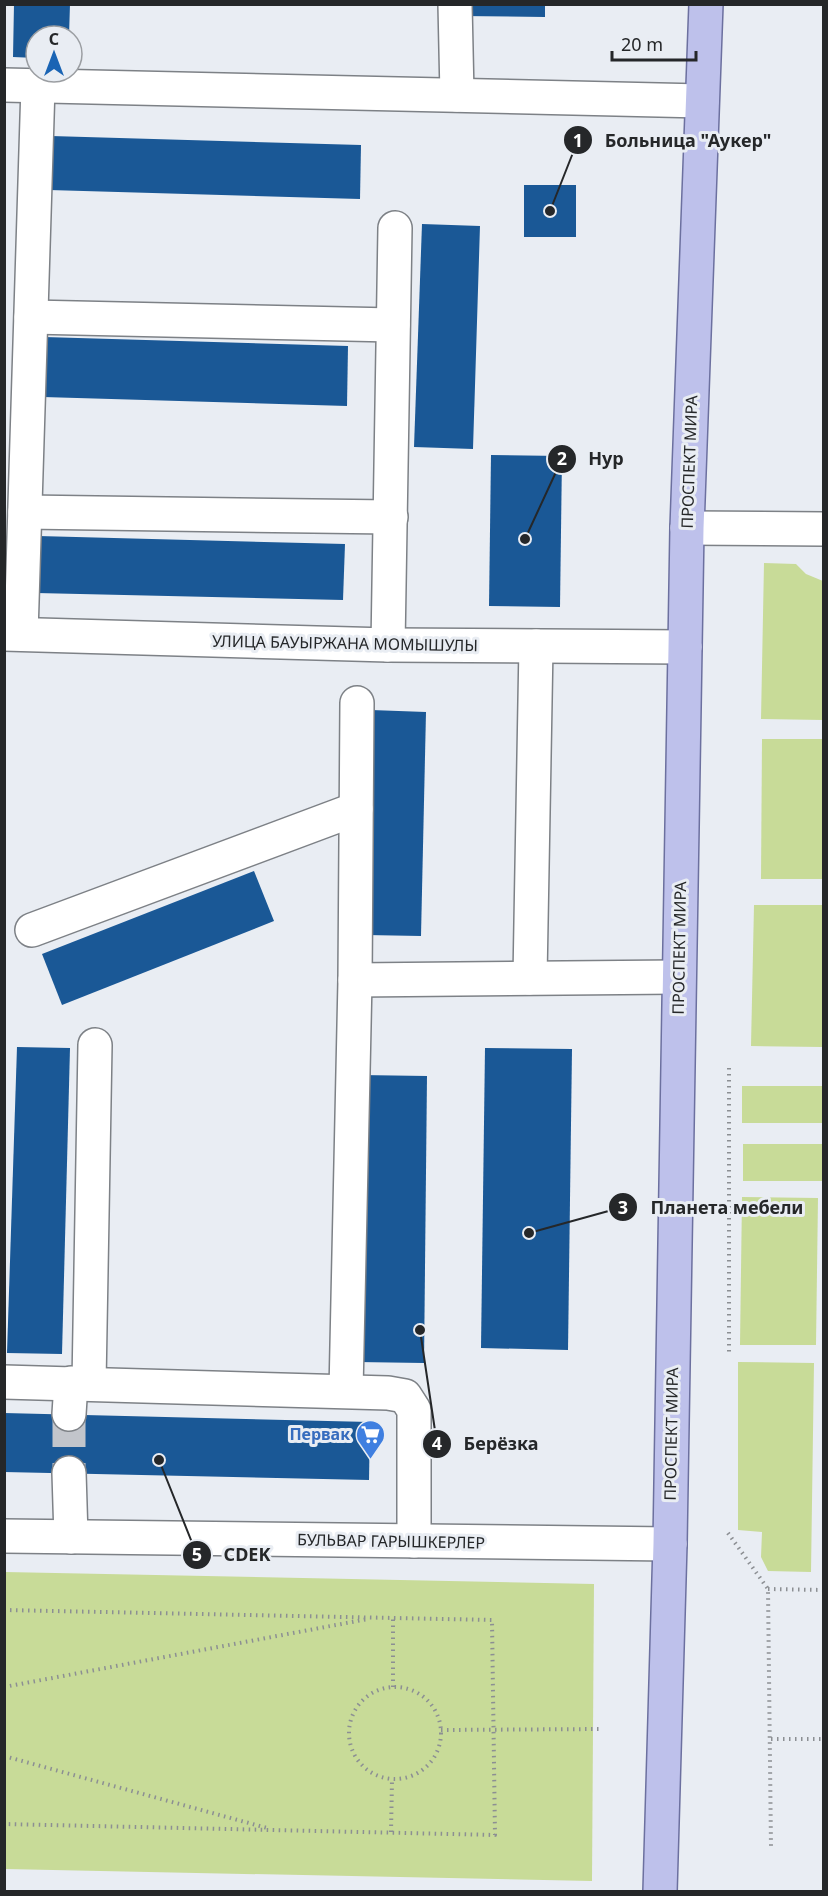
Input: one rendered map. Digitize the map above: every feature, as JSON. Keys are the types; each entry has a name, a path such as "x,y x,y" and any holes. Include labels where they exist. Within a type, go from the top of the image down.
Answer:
{"main road":[{"name":"ПРОСПЕКТ МИРА","path":"660,1892 670,1544 687,528 706,4"}],"street":[{"path":"455,4 457,95"},
{"path":"4,85 702,101"},
{"path":"13,634 25,512 38,86"},
{"path":"388,645 395,228"},
{"path":"31,317 393,325"},
{"path":"25,512 390,517"},
{"path":"687,528 824,529"},
{"name":"УЛИЦА БАУЫРЖАНА МОМЫШУЛЫ","path":"13,634 388,645 685,647"},
{"path":"530,978 536,646"},
{"path":"346,1391 355,980 357,703"},
{"path":"32,930 356,809"},
{"path":"355,980 678,977"},
{"path":"76,1394 95,1045"},
{"path":"4,1382 76,1394 346,1391 405,1396 414,1410 414,1541"},
{"path":"69,1473 71,1537"},
{"name":"БУЛЬВАР ГАРЫШКЕРЛЕР","path":"4,1536 670,1544"}],"path":[{"path":"729,1068 729,1353"},
{"path":"824,1335 824,1354"},
{"path":"728,1533 768,1588 771,1848"},
{"path":"768,1588 824,1590"},
{"path":"4,1610 492,1620 495,1834 4,1824"},
{"path":"4,1688 378,1618"},
{"path":"393,1618 393,1687"},
{"path":"393,1687 417,1692 429,1702 438,1715 441,1730 440,1746 433,1760 422,1771 408,1778 392,1780 378,1777 365,1769 355,1758 349,1744 348,1728 352,1714 360,1702 372,1692 393,1687"},
{"path":"441,1730 603,1729"},
{"path":"771,1739 824,1739"},
{"path":"4,1756 273,1830"},
{"path":"391,1832 392,1780"}],"green space":[{"path":"764,563 796,564 806,574 823,581 823,720 761,719"},
{"path":"762,739 823,739 823,879 761,879"},
{"path":"754,905 823,905 822,1047 751,1046"},
{"path":"742,1086 823,1086 823,1123 742,1123"},
{"path":"743,1144 823,1144 823,1181 743,1181"},
{"path":"742,1197 818,1198 816,1345 740,1345"},
{"path":"738,1362 814,1363 811,1572 768,1571 761,1557 762,1532 738,1530"},
{"path":"5,1572 594,1584 592,1881 5,1869"}],"building":[{"path":"14,4 70,4 69,24 24,24 24,57 13,57"},
{"path":"462,4 545,4 545,17 461,16"},
{"path":"51,136 361,145 360,199 49,190"},
{"path":"524,185 576,185 576,237 524,237"},
{"path":"422,224 480,226 473,449 414,447"},
{"path":"44,337 348,346 347,406 43,397"},
{"path":"491,455 562,456 560,607 489,606"},
{"path":"38,536 345,544 343,600 36,593"},
{"path":"371,710 426,712 421,936 366,935"},
{"path":"254,871 274,921 62,1005 42,954"},
{"path":"17,1047 70,1048 62,1354 7,1353"},
{"path":"485,1048 572,1049 568,1350 481,1348"},
{"path":"360,1075 427,1076 424,1363 357,1362"},
{"path":"4,1413 370,1422 369,1480 4,1472"}],"tunnel":[{"path":"69,1414 69,1473"}],"place":[{"name":"Больница \"Аукер\"","path":"550,211"},
{"name":"Нур","path":"525,539"},
{"name":"Планета мебели","path":"529,1233"},
{"name":"Берёзка","path":"420,1330"},
{"name":"CDEK","path":"159,1460"},
{"name":"Первак","path":"371,1460"}]}
